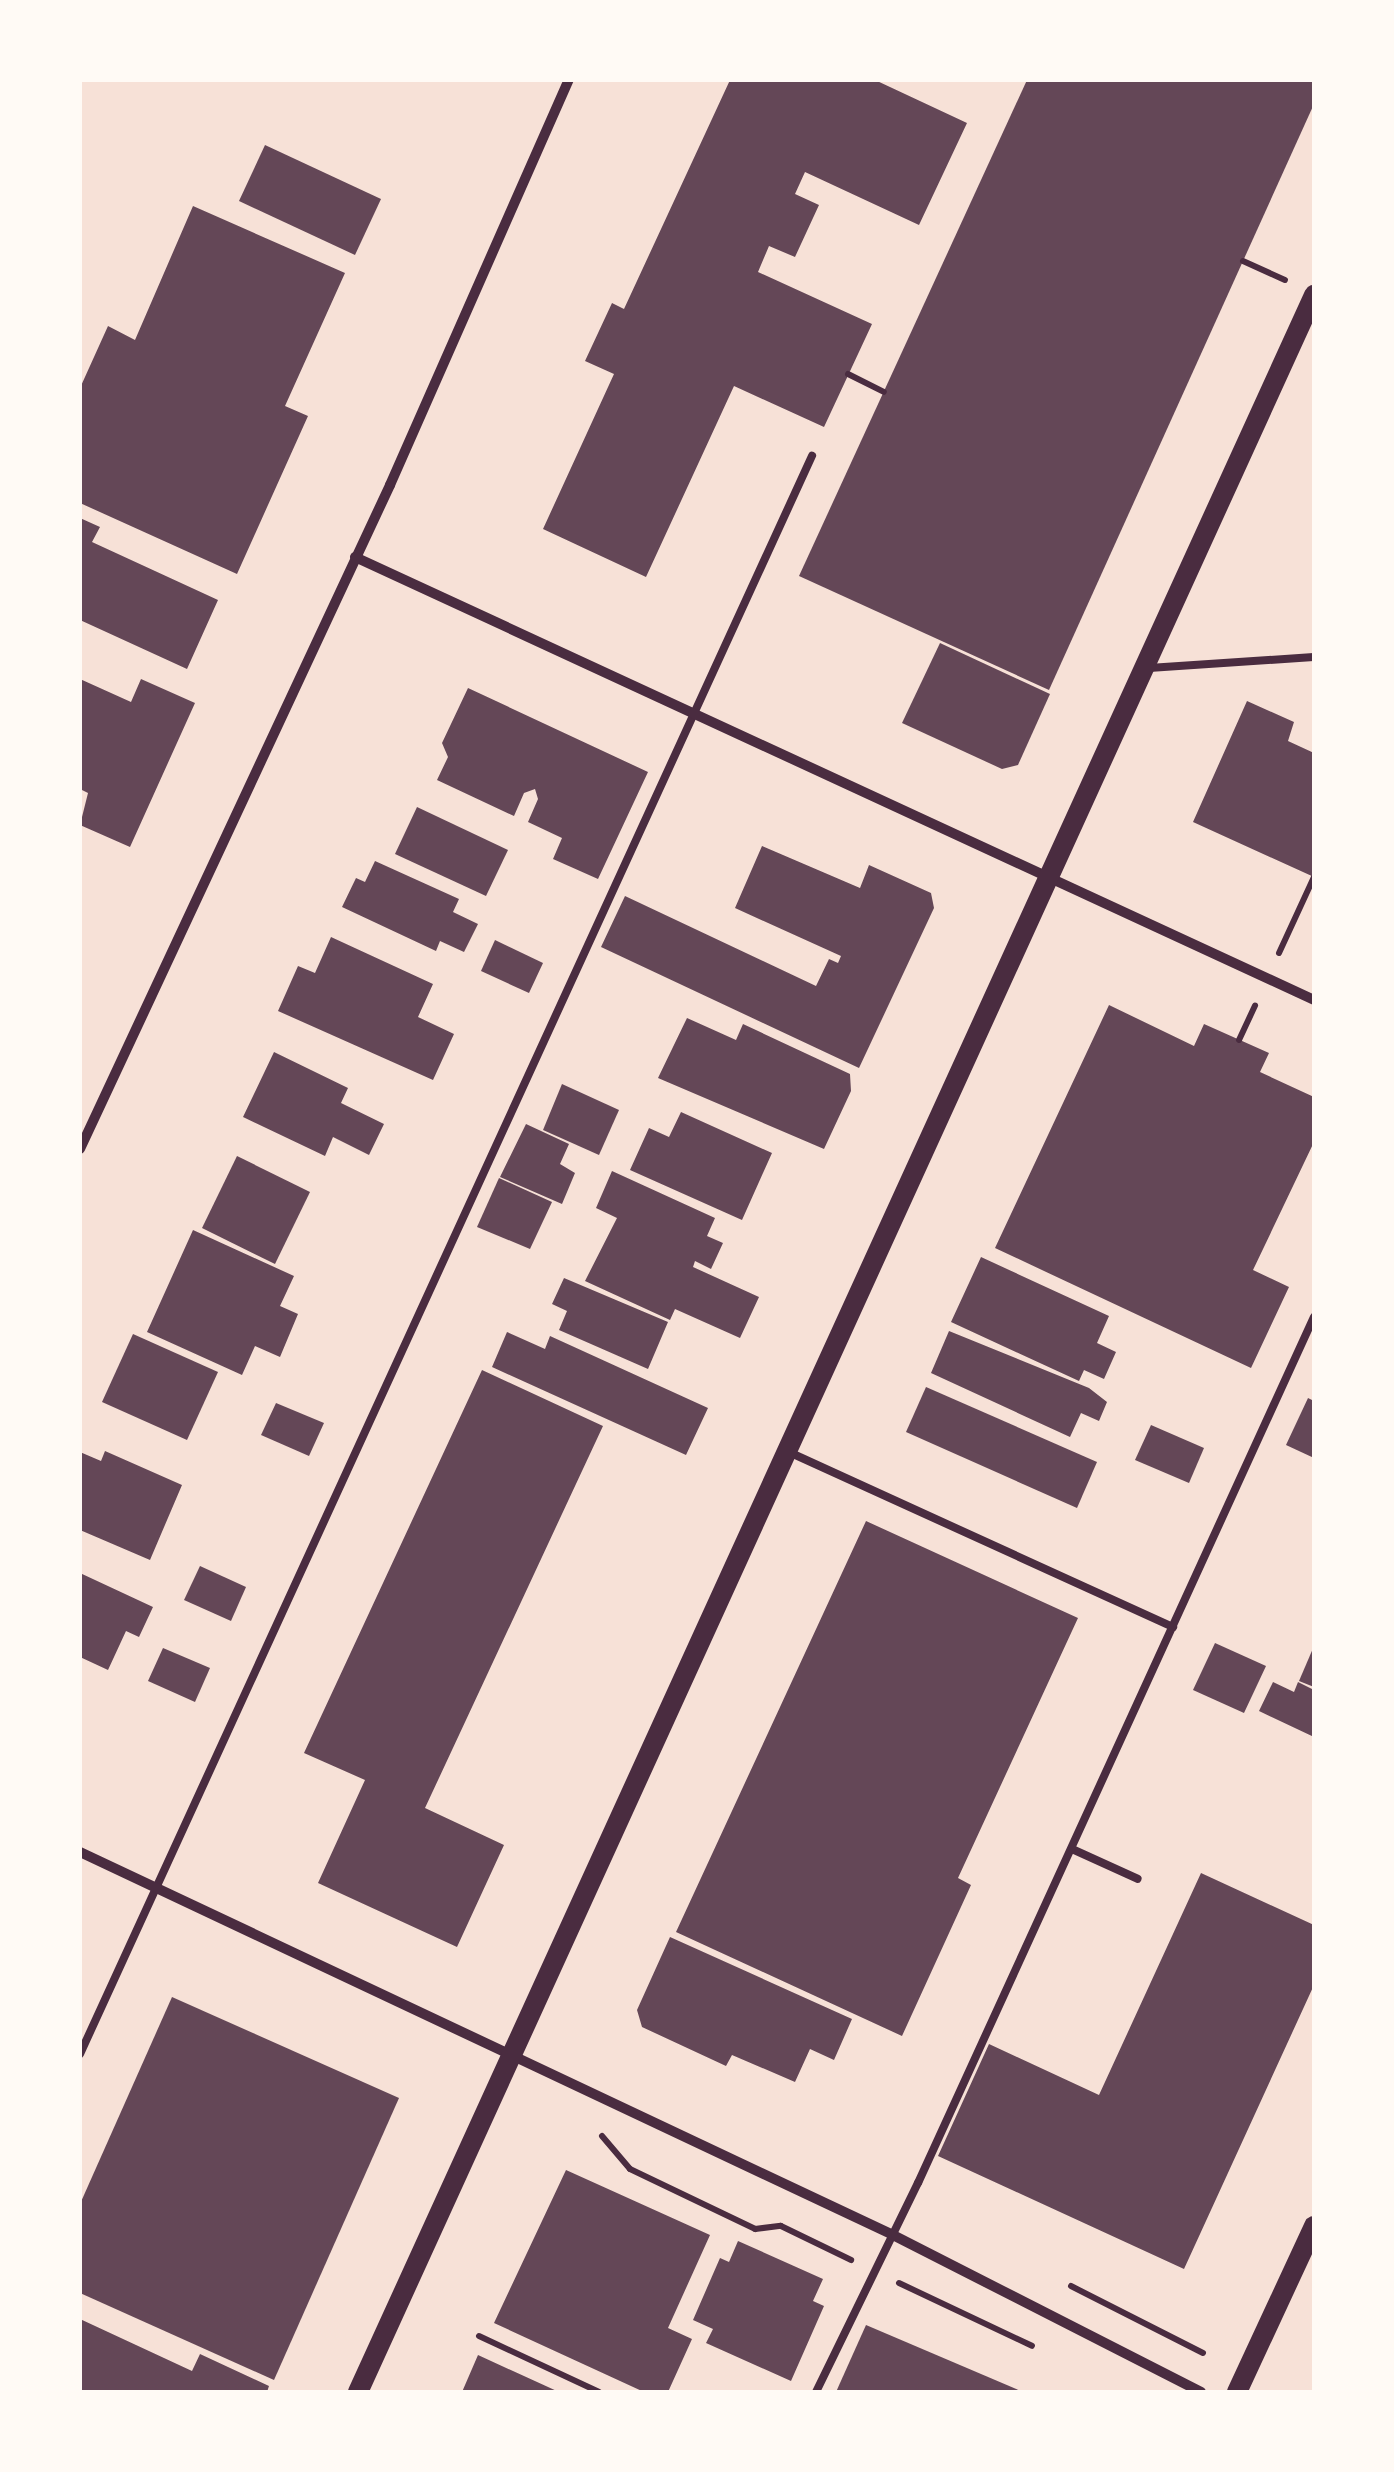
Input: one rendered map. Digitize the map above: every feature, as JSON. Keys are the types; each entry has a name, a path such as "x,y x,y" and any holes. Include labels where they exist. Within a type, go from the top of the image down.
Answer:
{"main road":[{"path":"358,2392 1045,876 1314,295"},
{"path":"1237,2392 1314,2226"}],"street":[{"path":"80,1149 355,557 569,80"},
{"path":"355,557 1314,1000"},
{"path":"80,1852 890,2234 1200,2392"}],"lane":[{"path":"80,2054 812,456"},
{"path":"1142,668 1314,657"},
{"path":"816,2392 1072,1849 1314,1318"},
{"path":"786,1450 1173,1627"},
{"path":"1072,1849 1138,1879"}],"path":[{"path":"848,374 884,392"},
{"path":"1163,2330 1191,2346"},
{"path":"480,2336 599,2392"}],"building":[{"path":"730,80 875,80 967,123 919,225 805,172 795,194 819,205 795,257 769,246 758,272 872,324 824,427 734,386 646,577 543,529 614,374 585,361 612,303 624,309"},
{"path":"1027,80 1314,80 1314,104 1049,690 799,576"},
{"path":"265,145 381,199 355,255 239,201"},
{"path":"193,206 345,273 285,406 308,416 237,574 80,503 80,388 108,326 135,340"},
{"path":"80,518 100,527 92,542 218,600 187,669 80,620"},
{"path":"940,643 1050,694 1018,765 1002,769 902,723"},
{"path":"80,679 131,702 141,679 195,703 130,847 80,825 88,793 80,789"},
{"path":"468,688 648,772 598,879 553,859 562,838 528,822 538,799 535,789 524,793 514,816 437,780 448,757 442,743"},
{"path":"1247,701 1294,722 1288,741 1314,753 1314,877 1193,822"},
{"path":"417,807 508,850 486,896 395,854"},
{"path":"762,846 860,888 869,865 931,893 934,908 859,1068 601,947 625,896 816,986 829,959 838,963 841,956 735,908"},
{"path":"375,861 459,899 453,912 478,924 464,952 440,941 436,951 342,907 356,878 365,882"},
{"path":"331,937 433,984 418,1017 454,1034 433,1080 278,1011 298,966 315,973"},
{"path":"495,940 543,963 529,993 481,971"},
{"path":"1109,1005 1194,1046 1204,1024 1269,1053 1260,1072 1314,1097 1314,1142 1253,1270 1289,1287 1251,1368 995,1248"},
{"path":"687,1018 736,1040 743,1024 850,1074 851,1091 824,1149 658,1078"},
{"path":"274,1052 348,1088 341,1103 384,1124 369,1155 333,1137 325,1156 243,1117"},
{"path":"562,1084 619,1110 599,1155 543,1130"},
{"path":"681,1112 772,1153 742,1220 630,1170 649,1128 669,1137"},
{"path":"526,1124 569,1144 560,1164 575,1173 562,1204 500,1177"},
{"path":"237,1156 310,1192 275,1264 202,1228"},
{"path":"612,1171 715,1218 707,1236 723,1243 711,1269 695,1261 693,1267 759,1297 740,1338 675,1309 670,1320 585,1281 617,1218 596,1208"},
{"path":"499,1178 552,1202 530,1249 477,1227"},
{"path":"193,1230 294,1276 280,1306 298,1314 280,1357 255,1346 242,1375 147,1332"},
{"path":"981,1257 1109,1316 1097,1343 1116,1352 1104,1379 1084,1370 1079,1381 951,1322"},
{"path":"564,1278 668,1322 648,1369 559,1330 567,1311 552,1304"},
{"path":"949,1331 1089,1388 1107,1402 1099,1421 1081,1413 1070,1437 931,1373"},
{"path":"507,1332 545,1349 550,1336 708,1408 686,1455 492,1367"},
{"path":"133,1334 218,1372 187,1440 102,1402"},
{"path":"482,1370 603,1426 425,1808 504,1845 457,1947 318,1883 365,1780 304,1753"},
{"path":"926,1387 1097,1462 1077,1508 906,1432"},
{"path":"1308,1398 1314,1401 1314,1458 1286,1445"},
{"path":"276,1403 324,1423 309,1456 261,1435"},
{"path":"1151,1425 1204,1448 1189,1483 1135,1460"},
{"path":"105,1451 182,1485 150,1560 80,1530 80,1452 101,1461"},
{"path":"866,1521 1078,1618 958,1878 971,1885 902,2036 676,1932"},
{"path":"200,1566 246,1587 231,1621 184,1600"},
{"path":"80,1573 153,1607 139,1637 126,1631 108,1670 80,1657"},
{"path":"1215,1643 1266,1666 1244,1713 1193,1690"},
{"path":"1314,1646 1314,1687 1299,1681"},
{"path":"163,1648 210,1668 195,1702 148,1681"},
{"path":"1273,1682 1294,1692 1298,1682 1314,1690 1314,1737 1259,1711"},
{"path":"1201,1873 1314,1925 1314,1985 1184,2269 938,2156 989,2044 1099,2095"},
{"path":"670,1937 852,2019 834,2060 810,2049 795,2082 732,2055 726,2066 642,2027 637,2010"},
{"path":"172,1997 399,2098 274,2380 80,2293 80,2204"},
{"path":"566,2170 710,2235 668,2328 692,2339 668,2392 644,2392 494,2323"},
{"path":"738,2241 823,2279 813,2301 824,2306 791,2381 706,2343 713,2329 693,2320 720,2258 729,2262"},
{"path":"80,2319 192,2371 200,2354 269,2386 267,2392 80,2392"},
{"path":"866,2325 1023,2392 836,2392"},
{"path":"478,2355 513,2371 559,2392 462,2392"}]}
